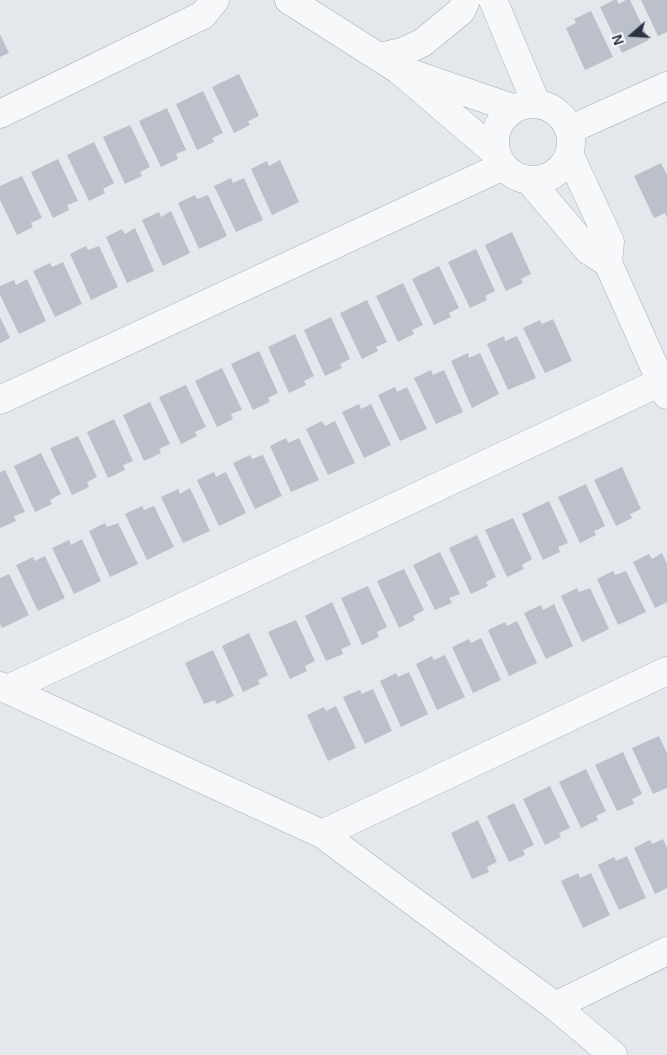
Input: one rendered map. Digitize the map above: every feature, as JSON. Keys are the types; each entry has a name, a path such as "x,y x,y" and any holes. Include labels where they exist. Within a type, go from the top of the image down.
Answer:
{"street":[{"path":"0,114 203,14 215,0"},
{"path":"289,0 390,64 515,176 529,180 544,179 558,172 570,143 667,86"},
{"path":"390,64 402,52 422,43 461,11 466,0"},
{"path":"493,0 524,106"},
{"path":"4,688 665,385 608,263 610,242 570,143 562,117 550,107 524,106 390,64"},
{"path":"499,160 494,138 498,123 524,106"},
{"path":"0,400 499,160"},
{"path":"529,180 588,250 608,263"},
{"path":"322,834 667,671"},
{"path":"4,688 322,834 555,1006 613,1055"},
{"path":"555,1006 667,951"}],"building":[{"path":"617,0 619,4 630,0 649,40 622,53 600,7"},
{"path":"641,0 667,0 667,32 658,36"},
{"path":"591,11 613,57 585,70 566,28 576,23 574,19"},
{"path":"0,34 9,53 0,57"},
{"path":"239,74 259,116 248,121 250,125 234,133 212,87"},
{"path":"203,91 223,133 212,138 214,142 197,150 176,104"},
{"path":"167,108 186,150 176,154 178,159 161,167 139,121"},
{"path":"130,125 150,167 140,172 142,176 125,184 103,137"},
{"path":"94,142 114,183 103,189 105,193 89,201 67,155"},
{"path":"58,159 78,201 67,205 69,210 53,218 31,172"},
{"path":"280,160 299,202 272,215 251,169 267,161 269,166"},
{"path":"661,163 667,175 667,218 665,213 654,218 634,176"},
{"path":"22,176 42,218 31,223 33,227 17,235 0,200 0,186"},
{"path":"231,178 233,183 244,178 263,220 236,232 214,186"},
{"path":"195,195 197,199 208,195 227,236 199,249 178,203"},
{"path":"171,211 190,253 163,266 142,220 159,212 161,217"},
{"path":"135,228 154,271 127,283 106,237 122,229 125,234"},
{"path":"512,232 531,274 521,279 523,283 506,291 485,245"},
{"path":"86,246 88,250 99,246 118,287 91,300 70,254"},
{"path":"476,249 495,291 485,296 487,300 470,308 448,262"},
{"path":"63,262 82,304 55,317 33,271 50,263 52,267"},
{"path":"439,266 459,308 449,313 451,317 434,325 412,279"},
{"path":"27,279 46,321 19,334 0,295 0,286 14,280 16,285"},
{"path":"403,283 423,325 412,330 414,334 398,342 376,296"},
{"path":"367,300 387,342 376,347 378,351 362,359 340,313"},
{"path":"0,317 10,338 0,343"},
{"path":"331,317 350,359 340,364 342,368 325,376 304,330"},
{"path":"553,319 572,361 545,373 523,328 540,320 542,324"},
{"path":"295,334 314,376 304,381 306,385 289,393 268,347"},
{"path":"504,336 505,341 517,336 536,378 508,390 487,344"},
{"path":"259,351 278,393 268,398 270,402 253,410 231,364"},
{"path":"468,353 469,358 480,353 499,394 472,408 451,361"},
{"path":"222,368 242,410 231,414 233,419 217,427 195,381"},
{"path":"431,370 433,375 444,370 463,412 436,424 414,378"},
{"path":"186,385 206,427 195,432 197,436 181,444 159,397"},
{"path":"395,387 397,392 407,387 427,429 400,441 378,395"},
{"path":"150,402 170,444 159,449 161,453 144,461 123,415"},
{"path":"359,404 361,409 371,404 391,445 364,458 342,412"},
{"path":"114,419 133,461 123,465 125,470 108,478 87,432"},
{"path":"322,421 325,426 335,421 355,463 328,475 306,429"},
{"path":"78,436 97,477 87,482 89,487 72,495 50,448"},
{"path":"286,438 288,443 299,438 319,480 291,492 270,446"},
{"path":"41,453 61,494 50,500 52,504 35,512 14,466"},
{"path":"250,455 252,459 263,455 282,496 255,509 233,463"},
{"path":"622,467 641,509 630,514 632,518 616,526 594,480"},
{"path":"5,470 25,512 14,516 16,521 0,528 0,472"},
{"path":"214,472 216,477 226,472 246,513 219,526 197,480"},
{"path":"586,484 605,526 594,531 596,535 580,543 558,497"},
{"path":"190,488 210,531 183,543 161,497 178,489 180,494"},
{"path":"549,501 568,543 558,547 560,552 543,560 522,514"},
{"path":"142,506 144,510 154,506 174,547 147,560 125,514"},
{"path":"513,518 532,559 522,565 524,569 507,577 485,530"},
{"path":"105,523 107,527 118,523 138,564 110,577 89,531"},
{"path":"477,535 496,577 486,582 488,586 471,594 449,548"},
{"path":"82,539 101,581 74,594 52,548 69,540 71,545"},
{"path":"440,552 460,594 449,598 452,603 435,610 413,565"},
{"path":"662,553 667,564 667,602 655,608 633,562 649,554 652,559"},
{"path":"45,556 65,598 38,611 16,565 33,557 35,561"},
{"path":"404,569 424,610 413,616 415,620 399,628 377,581"},
{"path":"613,571 615,575 626,571 646,612 618,625 597,579"},
{"path":"9,574 29,615 2,628 0,624 0,578"},
{"path":"368,586 387,627 377,632 379,637 362,645 341,598"},
{"path":"577,588 579,592 590,588 609,629 582,642 561,596"},
{"path":"332,602 351,645 341,649 343,654 326,661 305,616"},
{"path":"554,604 573,646 546,659 524,613 541,605 543,610"},
{"path":"296,620 315,661 305,666 307,671 290,679 268,632"},
{"path":"517,621 537,663 509,676 488,630 505,622 507,626"},
{"path":"249,633 268,675 258,680 260,684 243,692 222,646"},
{"path":"481,638 501,680 473,693 452,647 469,639 471,643"},
{"path":"213,650 234,696 217,704 215,700 204,704 185,663"},
{"path":"445,655 465,697 437,710 416,664 432,656 434,660"},
{"path":"409,672 428,714 401,727 380,681 396,673 398,677"},
{"path":"373,689 392,731 365,744 343,697 360,690 362,694"},
{"path":"336,706 356,748 328,761 307,715 324,707 326,711"},
{"path":"659,736 667,753 667,788 653,794 632,748"},
{"path":"623,752 642,794 632,799 634,804 617,811 595,765"},
{"path":"586,769 606,811 596,816 598,820 581,828 559,782"},
{"path":"550,786 570,828 559,833 561,837 545,845 523,799"},
{"path":"514,803 534,845 523,850 525,855 509,862 487,816"},
{"path":"478,820 497,862 487,867 489,872 472,879 451,833"},
{"path":"663,839 667,848 667,888 655,894 634,848 650,840 652,844"},
{"path":"627,856 646,898 619,910 598,865 614,857 616,861"},
{"path":"578,873 580,878 591,873 610,915 583,928 561,881"}]}
